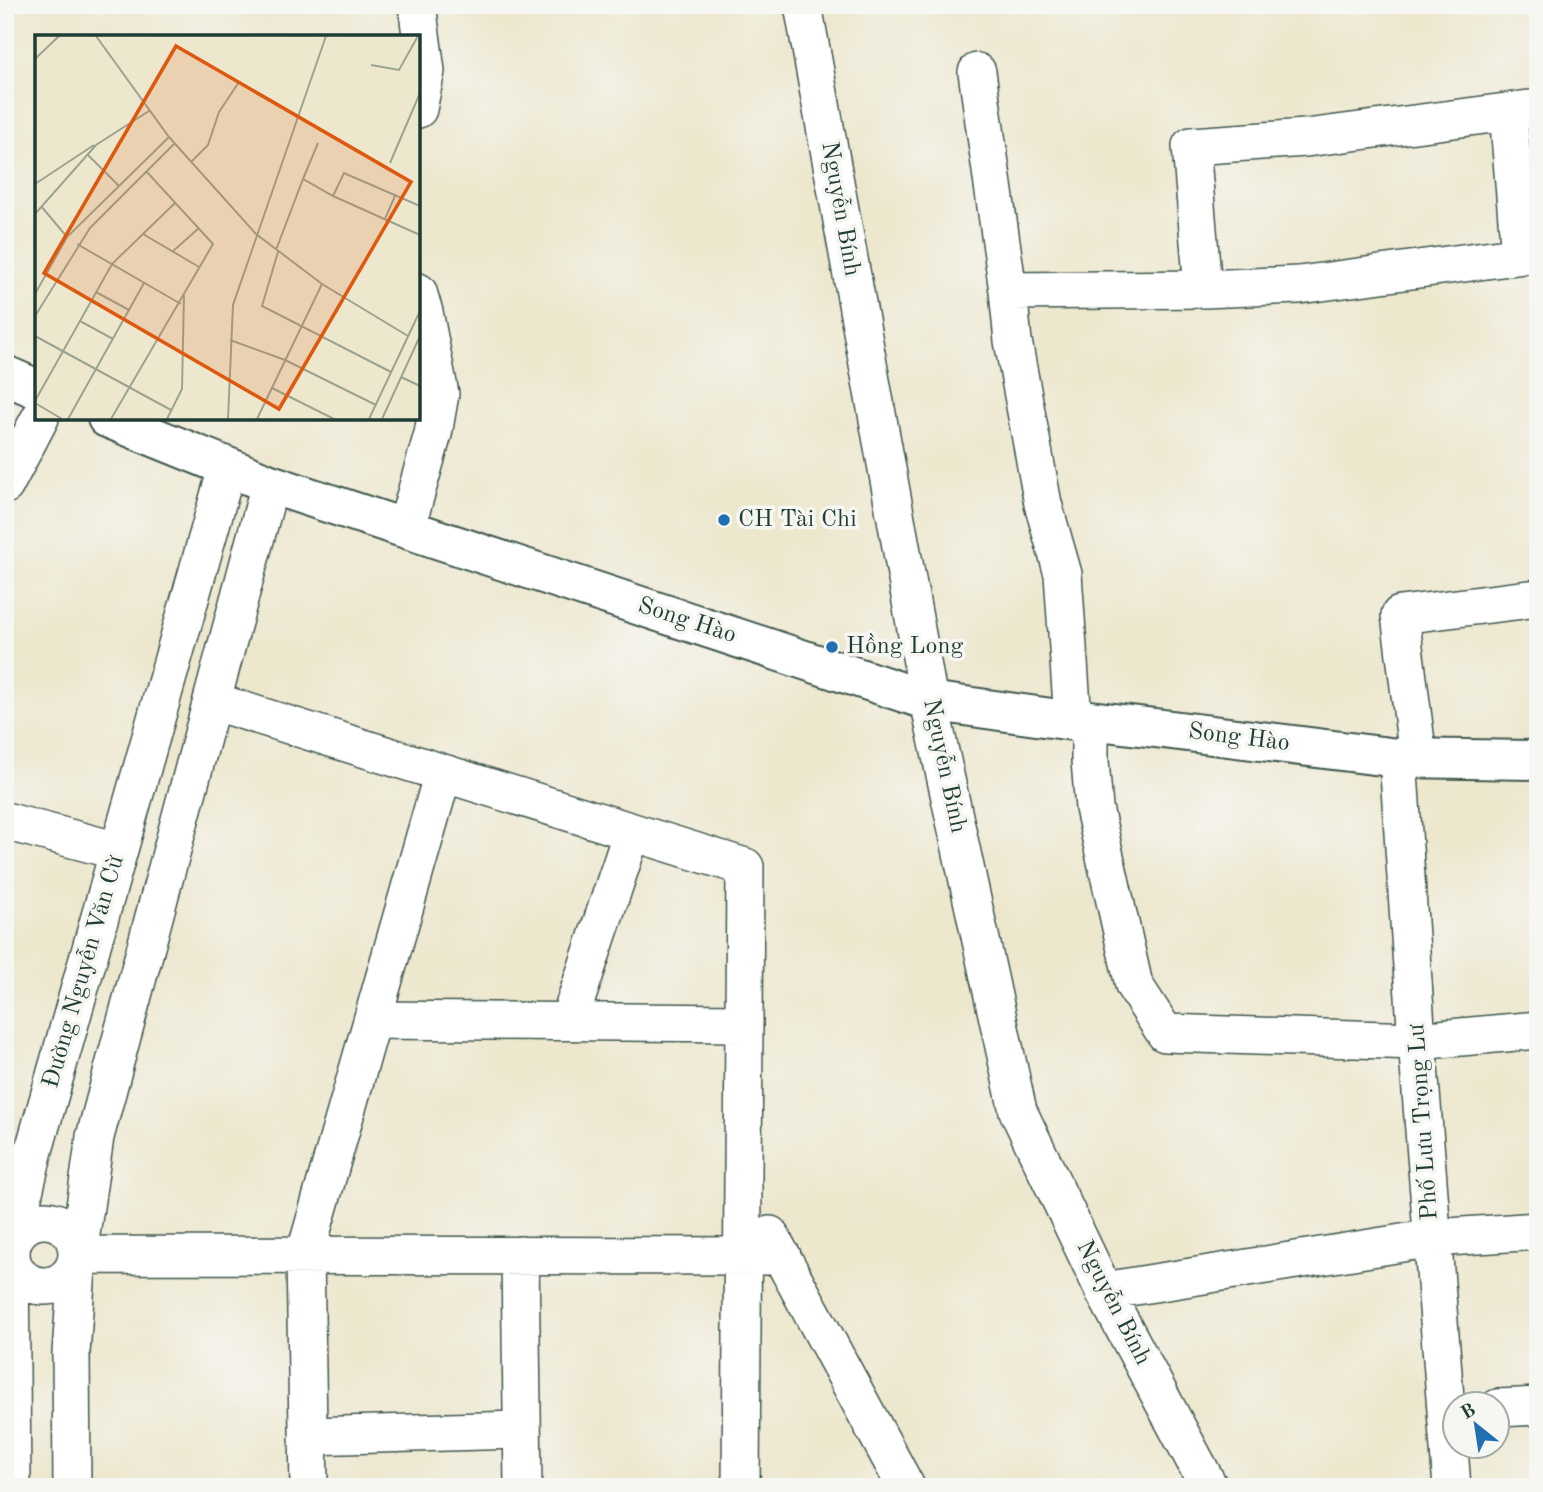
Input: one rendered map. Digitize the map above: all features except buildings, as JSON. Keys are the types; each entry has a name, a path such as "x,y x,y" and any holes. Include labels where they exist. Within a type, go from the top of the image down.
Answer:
{"main road":[{"path":"5,375 35,388"},
{"name":"Song Hào","path":"112,420 270,484 929,701 1408,758 1538,761"}],"street":[{"path":"417,5 426,71 420,100"},
{"name":"Nguyễn Bính","path":"803,5 929,701 1018,1111 1104,1291 1209,1487"},
{"path":"977,72 1013,341 1038,480 1063,574 1090,761 1094,808 1134,985 1165,1033 1417,1041 1538,1030"},
{"path":"1008,291 1203,289 1300,285 1529,254 1523,110 1306,138 1191,146 1203,289"},
{"path":"405,528 433,434 440,394 420,299"},
{"path":"5,485 39,420"},
{"name":"Đường Nguyễn Văn Cừ","path":"12,1487 8,1250 227,468"},
{"name":"Đường Nguyễn Văn Cừ","path":"72,1487 71,1353 78,1255 95,1137 270,484"},
{"name":"Phố Lưu Trọng Lư","path":"1449,1390 1417,1041 1408,758 1400,615 1538,598"},
{"path":"212,701 745,867 741,1487"},
{"path":"309,1487 305,1255 443,773"},
{"path":"5,821 118,852"},
{"path":"569,1021 632,832"},
{"path":"373,1020 744,1023"},
{"path":"742,1184 906,1487"},
{"path":"8,1250 13,1240 29,1223 40,1220 62,1225 71,1233 78,1255 782,1256"},
{"path":"1104,1291 1433,1238 1538,1231"},
{"path":"520,1255 523,1487"},
{"path":"1512,1407 1538,1406"},
{"path":"308,1436 522,1430"},
{"name":"Phố Lưu Trọng Lư","path":"1452,1460 1452,1487"}],"place":[{"name":"CH Tài Chi","path":"724,520"},
{"name":"Hồng Long","path":"832,647"}]}
